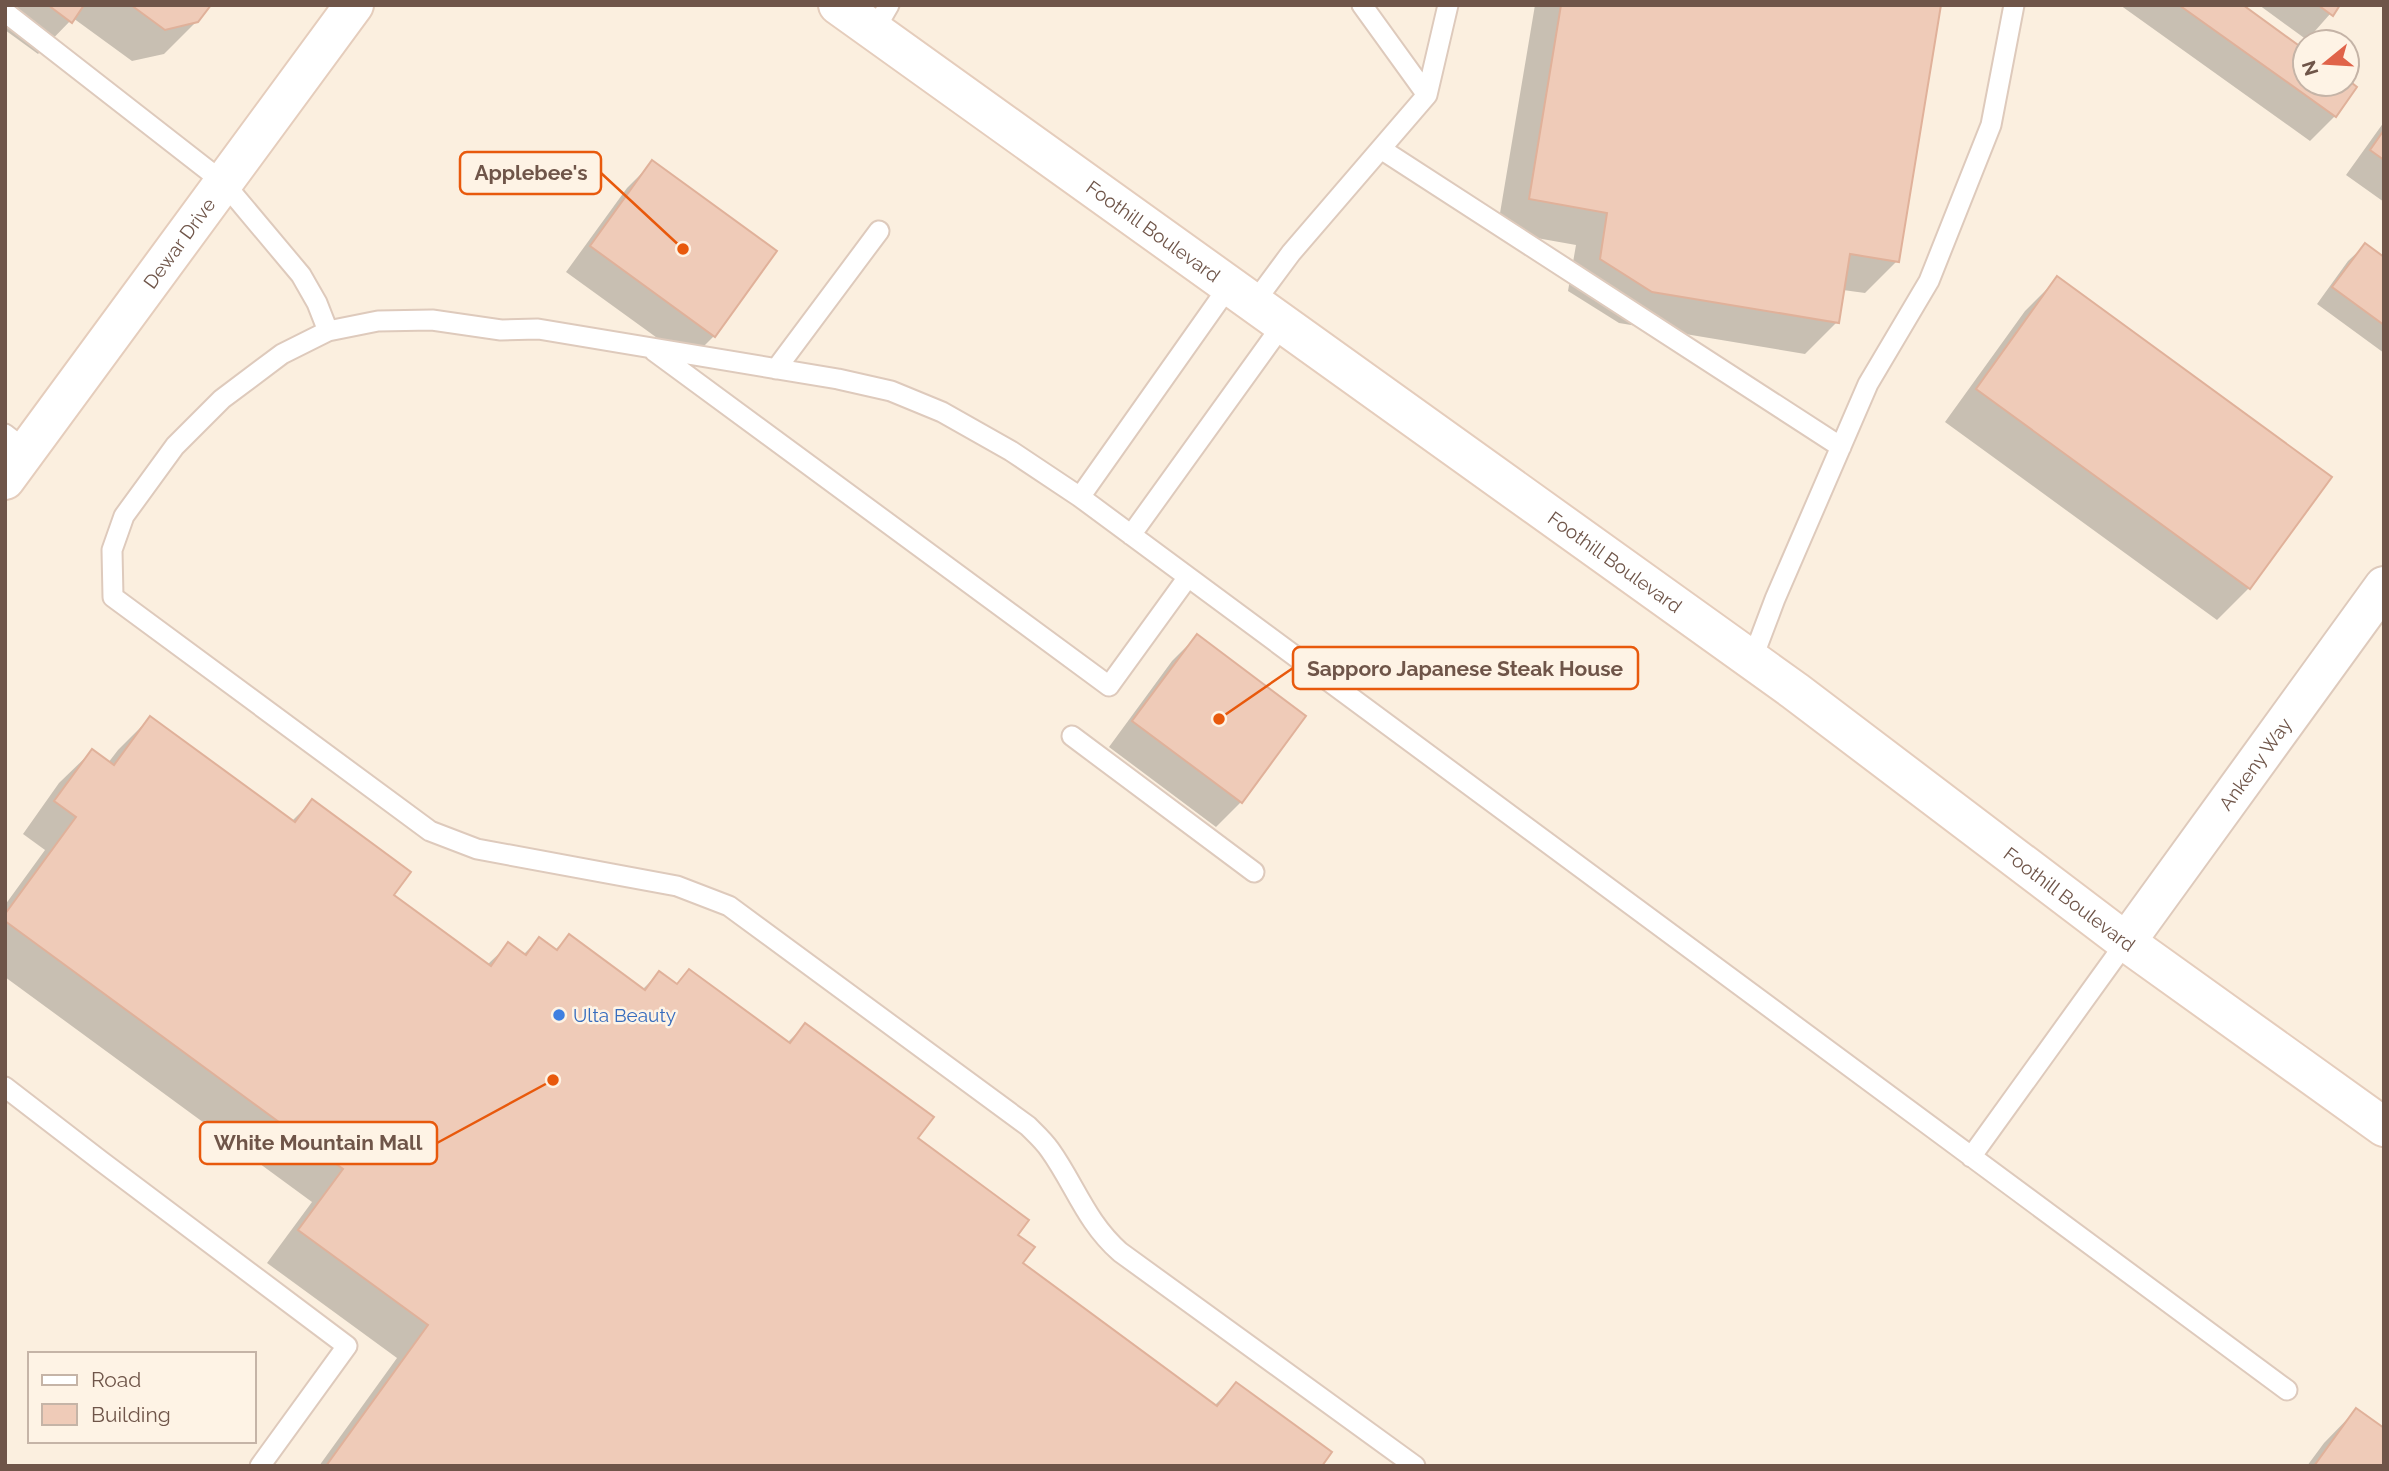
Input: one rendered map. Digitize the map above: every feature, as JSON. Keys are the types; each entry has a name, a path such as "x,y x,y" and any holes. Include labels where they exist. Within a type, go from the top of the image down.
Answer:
{"street":[{"name":"Dewar Drive","path":"12,455 223,182 354,5"},
{"name":"Foothill Boulevard","path":"838,5 882,18 1255,304 1752,660 2126,942 2384,1127"},
{"name":"Ankeny Way","path":"2126,942 2384,586"}],"lane":[{"path":"1362,5 1427,94"},
{"path":"1080,497 1255,304 1291,253 1427,94 1448,5"},
{"path":"1752,660 1775,599 1868,384 1929,281 1991,125 2014,5"},
{"path":"5,12 223,182 301,275 317,303 328,331"},
{"path":"1381,149 1841,447"},
{"path":"776,369 879,230"},
{"path":"1131,536 1255,304"},
{"path":"1415,1466 1120,1252 1089,1219 1050,1149 1028,1126 729,906 677,886 477,849 430,831 113,597 112,550 124,516 175,446 222,399 282,354 328,331 378,321 432,320 501,330 538,329 891,390 942,412 1011,450 1080,497 2287,1390"},
{"path":"649,348 1109,685 1188,578"},
{"path":"1072,736 1254,872"},
{"path":"1971,1157 2126,942"},
{"path":"5,1087 347,1346 260,1466"}],"building":[{"path":"48,5 84,5 72,23"},
{"path":"131,5 211,5 198,22 165,30"},
{"path":"1561,5 1941,5 1899,262 1850,254 1839,323 1652,292 1600,259 1607,213 1529,199"},
{"path":"2179,5 2243,5 2291,40 2291,85"},
{"path":"2318,5 2340,5 2333,16"},
{"path":"2309,98 2349,98 2336,117"},
{"path":"2384,130 2384,160 2370,150"},
{"path":"652,160 777,251 715,337 590,246"},
{"path":"2365,243 2384,257 2384,325 2332,287"},
{"path":"2057,276 2332,477 2250,589 1976,389"},
{"path":"1197,634 1306,716 1242,803 1132,721"},
{"path":"150,716 295,822 312,799 411,872 394,895 491,966 508,942 526,955 539,937 557,950 569,934 645,990 659,971 677,984 689,969 790,1043 805,1023 934,1117 918,1138 1029,1220 1018,1235 1035,1247 1023,1263 1217,1406 1236,1382 1332,1452 1322,1466 326,1466 428,1325 298,1230 343,1169 5,921 5,914 76,817 54,801 92,749 114,765"},
{"path":"2356,1408 2384,1428 2384,1466 2314,1466"}],"place":[{"name":"Applebee's","path":"683,249"},
{"name":"Sapporo Japanese Steak House","path":"1219,719"},
{"name":"Ulta Beauty","path":"559,1015"},
{"name":"White Mountain Mall","path":"553,1080"}]}
